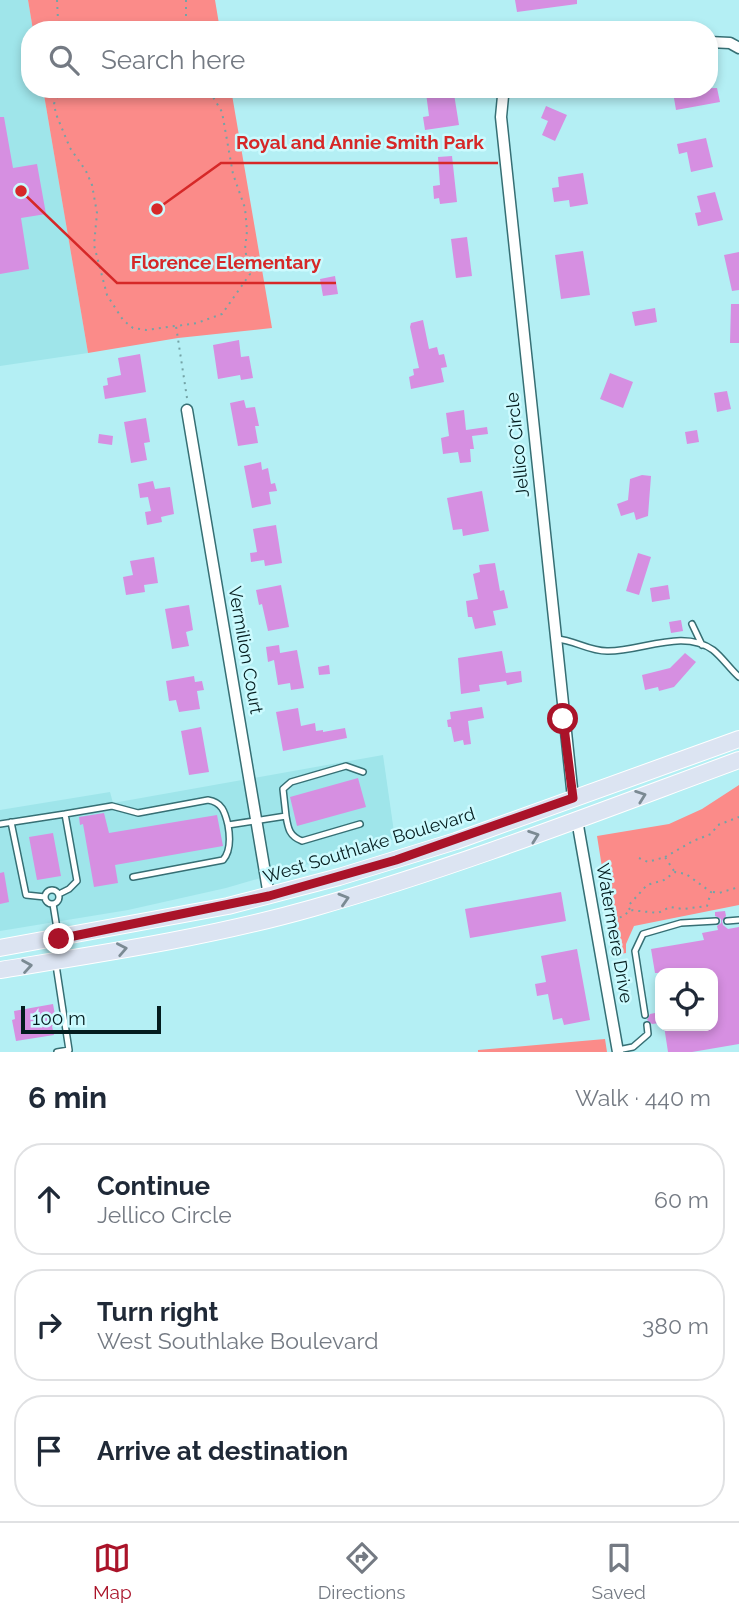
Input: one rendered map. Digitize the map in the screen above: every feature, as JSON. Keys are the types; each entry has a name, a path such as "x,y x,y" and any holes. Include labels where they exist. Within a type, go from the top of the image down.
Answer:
{"main road":[{"name":"West Southlake Boulevard","path":"0,948 59,939 269,896 396,860 739,739"},
{"path":"0,970 217,931 311,908 457,863 739,760"},
{"path":"573,798 577,820"},
{"path":"55,961 59,939"}],"street":[{"path":"718,42 730,43 739,48"},
{"name":"Jellico Circle","path":"503,98 501,117 573,798"},
{"name":"Vermilion Court","path":"187,410 269,896"},
{"name":"Watermere Drive","path":"577,820 618,1051"}],"lane":[{"path":"692,624 702,645"},
{"path":"555,639 571,640 586,649 596,651 637,649 687,641 713,650 739,677"},
{"path":"360,824 302,841 294,838 288,831 284,789 291,782 346,766 363,772"},
{"path":"0,824 112,806 138,813 208,800 216,801 221,806 228,825 229,843 227,856 223,860 133,877"},
{"path":"53,904 57,902 59,894 77,881 65,814"},
{"path":"228,825 286,816"},
{"path":"11,822 26,895 45,897"},
{"path":"45,897 53,890 59,894"},
{"path":"45,897 46,901 53,904"},
{"path":"53,904 59,939"},
{"path":"727,921 739,920"},
{"path":"645,1015 635,951 643,934 681,923 716,921"},
{"path":"55,961 70,1051 57,1052"},
{"path":"618,1051 633,1047 648,1034 647,1025"}],"path":[{"path":"57,0 58,21"},
{"path":"186,0 186,21"},
{"path":"56,98 54,109 70,148 92,185 97,213 94,244 105,290 124,320 133,328 146,330 197,323 222,314 250,274 245,249 245,208 233,174 222,112 213,98"},
{"path":"176,326 187,389 187,410"},
{"path":"639,858 648,862 665,857 711,834 718,825 739,817"},
{"path":"665,857 675,872 686,874 711,892 719,893 739,887"},
{"path":"630,910 628,906 647,885 664,880 675,872"},
{"path":"606,917 622,917 630,910 658,913 670,907 704,908 711,892"}],"shaded area":[{"path":"0,0 28,0 32,21 21,21 21,98 45,98 88,353 0,366"},
{"path":"28,0 215,0 218,21 32,21"},
{"path":"45,98 233,98 272,328 178,338 88,353"},
{"path":"383,755 395,839 226,888 128,910 0,931 0,810 110,792 113,803"},
{"path":"739,785 739,905 634,926 626,944 626,953 616,955 597,836 669,824 702,809"},
{"path":"605,1039 607,1052 478,1052 478,1050"}],"building":[{"path":"515,0 577,0 577,4 517,12"},
{"path":"718,93 720,102 676,110 674,98 718,98"},
{"path":"427,98 455,98 459,125 425,130 423,117 429,116"},
{"path":"546,106 567,115 555,141 542,135 548,121 541,118"},
{"path":"0,117 4,117 13,168 37,164 46,214 21,218 29,269 0,274"},
{"path":"706,138 713,167 691,172 687,152 679,154 677,144"},
{"path":"452,156 457,202 440,204 439,198 434,199 433,186 440,185 438,157"},
{"path":"583,173 588,204 570,207 569,200 554,202 552,188 559,187 558,177"},
{"path":"715,192 723,220 698,226 695,213 701,212 697,196"},
{"path":"467,237 472,276 456,278 451,239"},
{"path":"583,251 590,295 561,299 555,255"},
{"path":"739,252 739,290 732,291 724,255"},
{"path":"335,276 338,294 323,296 320,279"},
{"path":"731,304 739,304 739,343 730,343"},
{"path":"655,308 657,322 635,326 632,312"},
{"path":"423,320 429,349 437,347 439,355 444,354 447,367 441,368 444,382 411,389 409,377 414,375 413,369 419,368 410,327 411,323"},
{"path":"239,340 241,357 249,356 253,378 241,380 240,375 218,379 213,345"},
{"path":"140,354 146,392 105,399 103,386 108,385 107,378 121,375 118,358"},
{"path":"610,373 633,382 623,408 600,399"},
{"path":"727,391 731,409 717,412 714,393"},
{"path":"244,400 246,408 255,407 259,426 255,426 258,443 238,446 230,403"},
{"path":"464,410 466,430 487,427 488,434 472,436 474,449 470,449 471,462 460,463 458,452 443,454 441,438 449,436 446,413"},
{"path":"146,418 150,442 144,443 147,460 131,463 124,422"},
{"path":"697,430 699,442 687,444 685,432"},
{"path":"99,434 113,436 112,445 98,443"},
{"path":"261,462 262,470 268,468 271,484 275,483 277,491 269,492 271,504 252,508 244,466"},
{"path":"642,475 651,476 648,516 636,520 634,512 621,516 617,504 628,500 630,479"},
{"path":"153,481 155,489 170,487 174,514 161,517 162,522 147,525 145,512 151,511 148,497 140,498 138,484"},
{"path":"482,491 489,531 463,536 462,529 453,530 447,498"},
{"path":"276,525 282,563 265,566 264,560 251,562 250,553 257,552 253,529"},
{"path":"638,553 651,557 639,595 626,591"},
{"path":"154,557 158,583 144,585 145,592 126,595 123,577 133,575 130,561"},
{"path":"495,563 500,591 504,590 508,608 493,611 496,625 475,629 472,617 468,617 466,601 478,599 473,574 480,572 479,565"},
{"path":"281,585 289,627 268,631 256,590"},
{"path":"668,585 670,599 652,602 650,588"},
{"path":"189,605 193,630 186,632 189,646 172,649 165,609"},
{"path":"681,620 683,631 671,633 669,622"},
{"path":"279,645 280,653 297,650 304,688 291,690 290,683 278,685 274,660 268,662 266,647"},
{"path":"502,651 506,673 521,671 522,682 507,685 506,681 479,685 480,691 461,694 458,658"},
{"path":"685,653 696,662 674,687 659,691 658,687 645,690 642,675 670,668"},
{"path":"329,665 330,674 319,675 318,667"},
{"path":"194,676 195,682 202,681 204,690 197,691 200,709 179,712 176,700 169,701 166,681"},
{"path":"482,707 484,718 468,721 471,744 464,745 463,740 454,742 447,720 451,719 450,712"},
{"path":"298,708 301,726 315,723 316,731 323,732 345,728 347,738 283,751 276,712"},
{"path":"201,727 209,772 189,775 181,731"},
{"path":"358,778 366,807 297,826 290,797"},
{"path":"104,813 109,833 217,815 223,846 115,865 118,883 94,887 83,824 80,825 79,817"},
{"path":"53,833 61,876 37,880 29,837"},
{"path":"4,872 9,902 0,904 0,873"},
{"path":"561,892 566,921 470,938 465,909"},
{"path":"725,911 726,916 722,921 728,929 739,927 739,1044 692,1052 668,1052 665,1031 718,1031 718,968 655,968 655,973 651,949 704,940 702,933 718,930 717,926 721,923 715,912"},
{"path":"577,949 590,1020 564,1025 562,1018 553,1020 548,994 537,996 535,984 546,982 541,956"},
{"path":"53,1004 57,1026 52,1026 54,1035 16,1041 12,1020 15,1019 14,1011"},
{"path":"655,1013 655,1024 647,1020 650,1014"}],"place":[{"name":"Florence Elementary","path":"21,191"},
{"name":"Royal and Annie Smith Park","path":"157,209"}],"route":[{"path":"59,939 269,896 456,841 573,798 563,719"}]}
